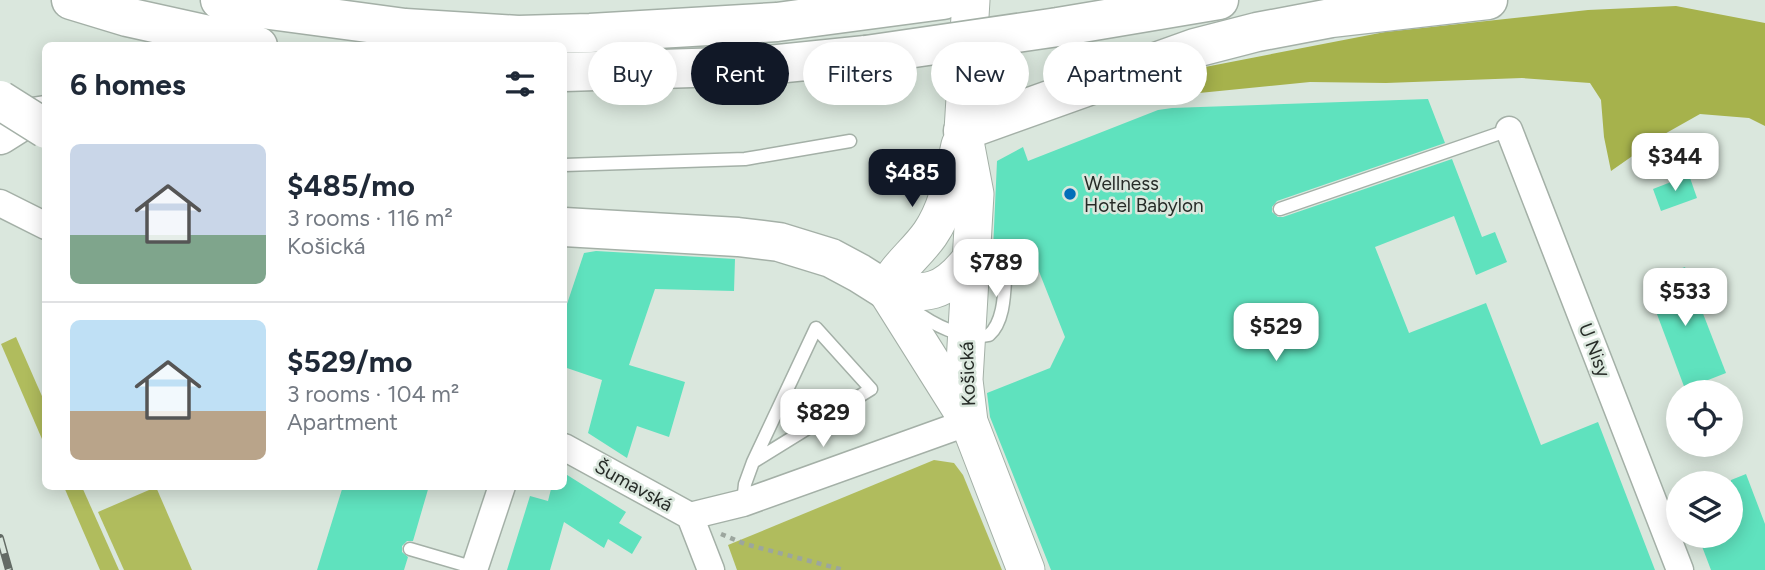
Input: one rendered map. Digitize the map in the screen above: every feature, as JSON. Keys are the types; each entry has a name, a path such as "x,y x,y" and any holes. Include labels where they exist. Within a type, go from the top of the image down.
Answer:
{"highway":[{"path":"71,0 127,17 240,42"},
{"path":"220,0 241,6 357,15 405,28 518,34 736,26 943,0"},
{"path":"675,0 687,8 736,26"},
{"path":"677,70 758,66 866,55 1219,0"},
{"path":"963,131 1195,48 1331,18 1488,0"},
{"path":"567,72 588,72"},
{"path":"567,84 588,80"},
{"path":"0,100 42,126"},
{"path":"0,135 27,118 42,116"},
{"path":"567,228 738,237 779,242 831,258 886,290"}],"street":[{"name":"Košická","path":"971,0 963,131 975,194 964,380 969,422 1026,570"},
{"name":"U Nisy","path":"1509,130 1680,570"},
{"path":"886,290 894,275 929,236 941,217 963,131"},
{"path":"0,203 42,224"},
{"path":"886,290 921,294 936,289 950,282 970,260"},
{"path":"690,516 743,503 969,422 886,290"},
{"name":"Šumavská","path":"567,449 690,516 711,570"},
{"path":"474,569 501,490"}],"lane":[{"path":"1280,209 1509,130"},
{"path":"567,165 745,159 850,141"},
{"path":"886,290 923,317 965,335 989,335 996,328 1001,313 1006,266"},
{"path":"743,503 745,484 753,462 816,328 871,389 753,462"},
{"path":"410,548 474,569"}],"path":[{"path":"722,534 745,544 844,570"}],"green space":[{"path":"1676,6 1765,23 1765,126 1749,118 1700,114 1661,136 1611,171 1604,137 1601,100 1590,83 1522,78 1386,83 1310,82 1207,92 1207,67 1385,32 1588,10"},
{"path":"16,337 42,396 42,439 1,344"},
{"path":"934,460 954,463 963,475 1002,570 737,570 728,545"},
{"path":"65,490 83,490 119,570 100,570"},
{"path":"149,490 157,490 192,570 124,570 98,512"}],"building":[{"path":"1428,99 1445,143 1277,201 1272,212 1283,217 1452,159 1482,237 1495,232 1507,262 1476,275 1454,216 1375,247 1409,333 1486,303 1541,445 1598,422 1655,570 1051,570 990,417 987,393 1050,368 1065,337 1038,269 1015,266 1007,257 998,263 993,250 997,161 1023,147 1028,161 1158,110"},
{"path":"1689,175 1697,198 1661,211 1653,189"},
{"path":"596,251 735,259 734,291 655,289 629,365 685,382 669,437 637,426 627,458 588,433 602,380 567,368 567,304 584,253"},
{"path":"1685,267 1726,373 1708,380 1682,380 1645,282"},
{"path":"1746,474 1765,524 1765,570 1711,570 1703,548 1743,548 1743,475"},
{"path":"567,475 626,512 619,523 642,537 632,554 608,539 604,548 564,522 550,570 507,570 530,496 548,501 551,490 567,490"},
{"path":"342,490 428,490 413,541 407,541 402,546 402,552 408,557 404,570 317,570"}],"railway":[{"path":"0,538 9,570"}],"place":[{"name":"Wellness Hotel Babylon","path":"1070,194"}]}
